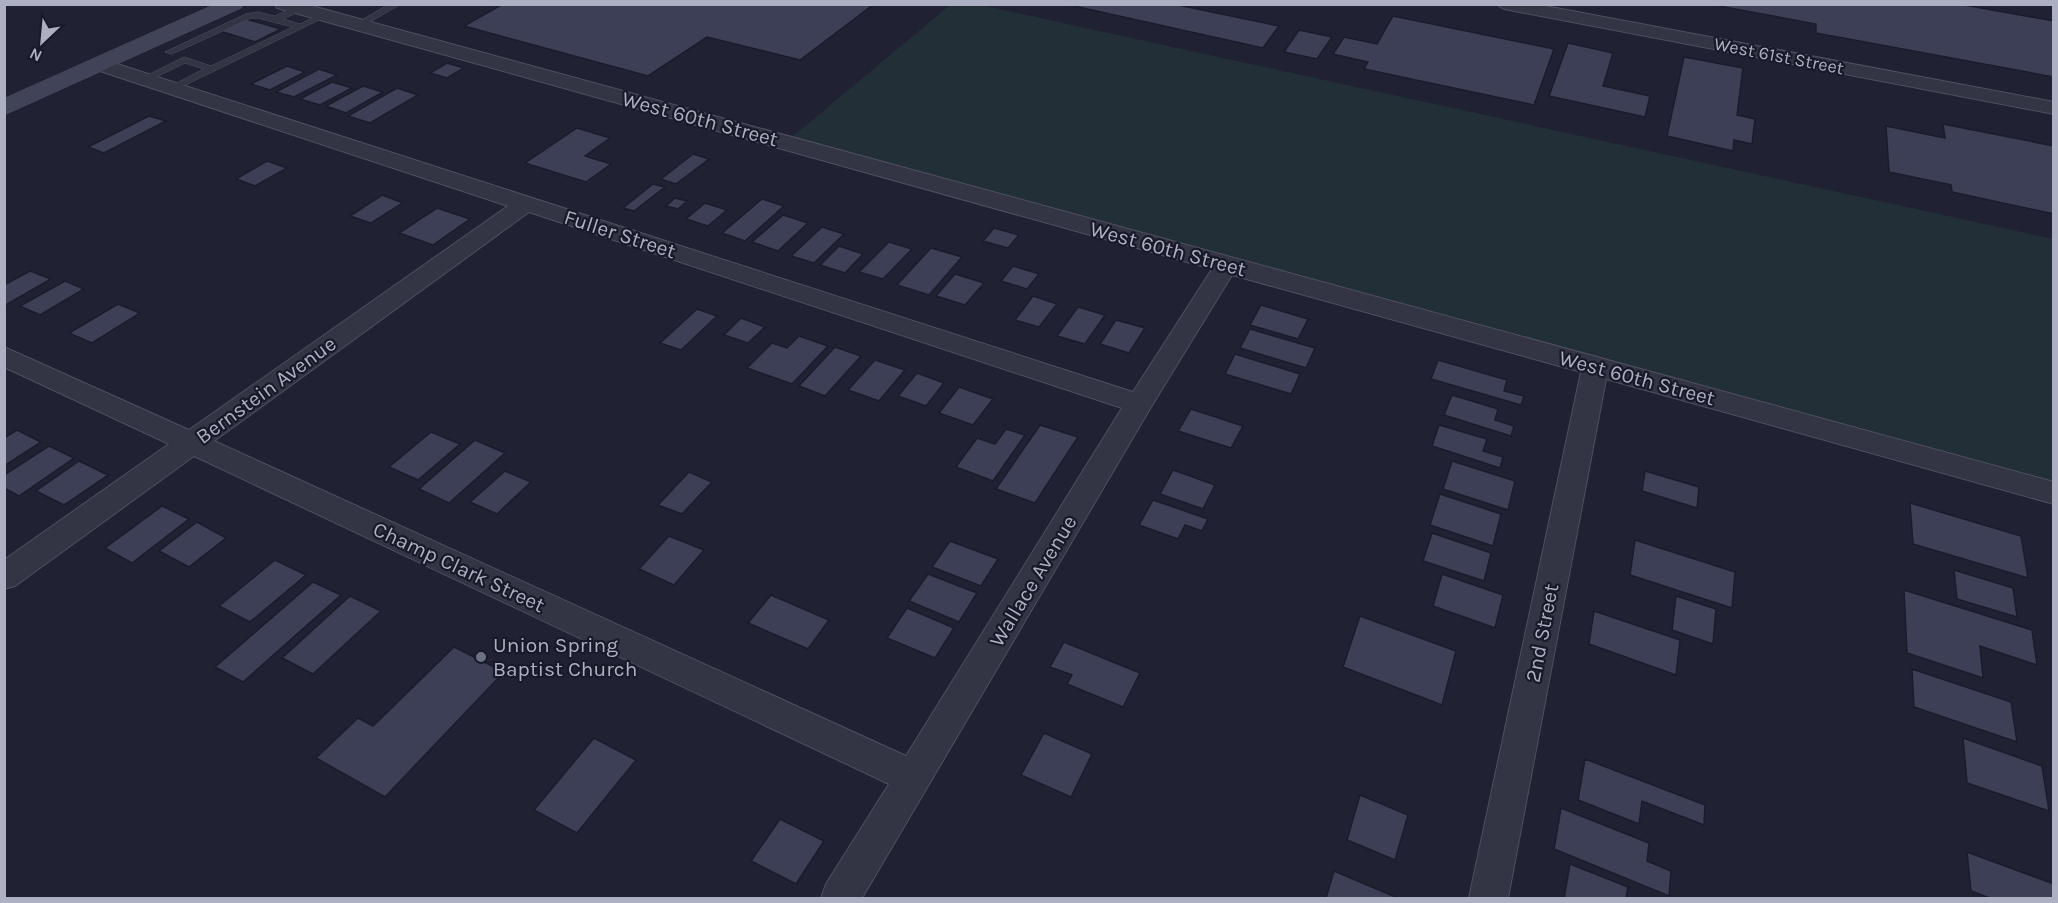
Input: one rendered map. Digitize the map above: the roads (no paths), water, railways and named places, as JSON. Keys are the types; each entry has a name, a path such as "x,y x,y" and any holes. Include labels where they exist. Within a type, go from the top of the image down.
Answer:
{"main road":[{"path":"4,108 101,64 160,47 234,4"}],"street":[{"name":"West 61st Street","path":"1504,4 2054,108"},
{"name":"West 60th Street","path":"289,15 324,15 2053,494"},
{"name":"Fuller Street","path":"101,64 1139,404"},
{"name":"Bernstein Avenue","path":"4,577 527,203"},
{"name":"Wallace Avenue","path":"840,898 1139,404 1226,265"},
{"name":"Champ Clark Street","path":"4,356 914,778"},
{"name":"2nd Street","path":"1488,898 1595,366"}],"lane":[{"path":"358,25 397,4"},
{"path":"160,47 239,19 258,15 289,15"},
{"path":"172,88 212,69 289,15"},
{"path":"160,47 184,60 212,69"},
{"path":"145,79 184,60"}],"place":[{"name":"Union Spring Baptist Church","path":"481,657"}]}
